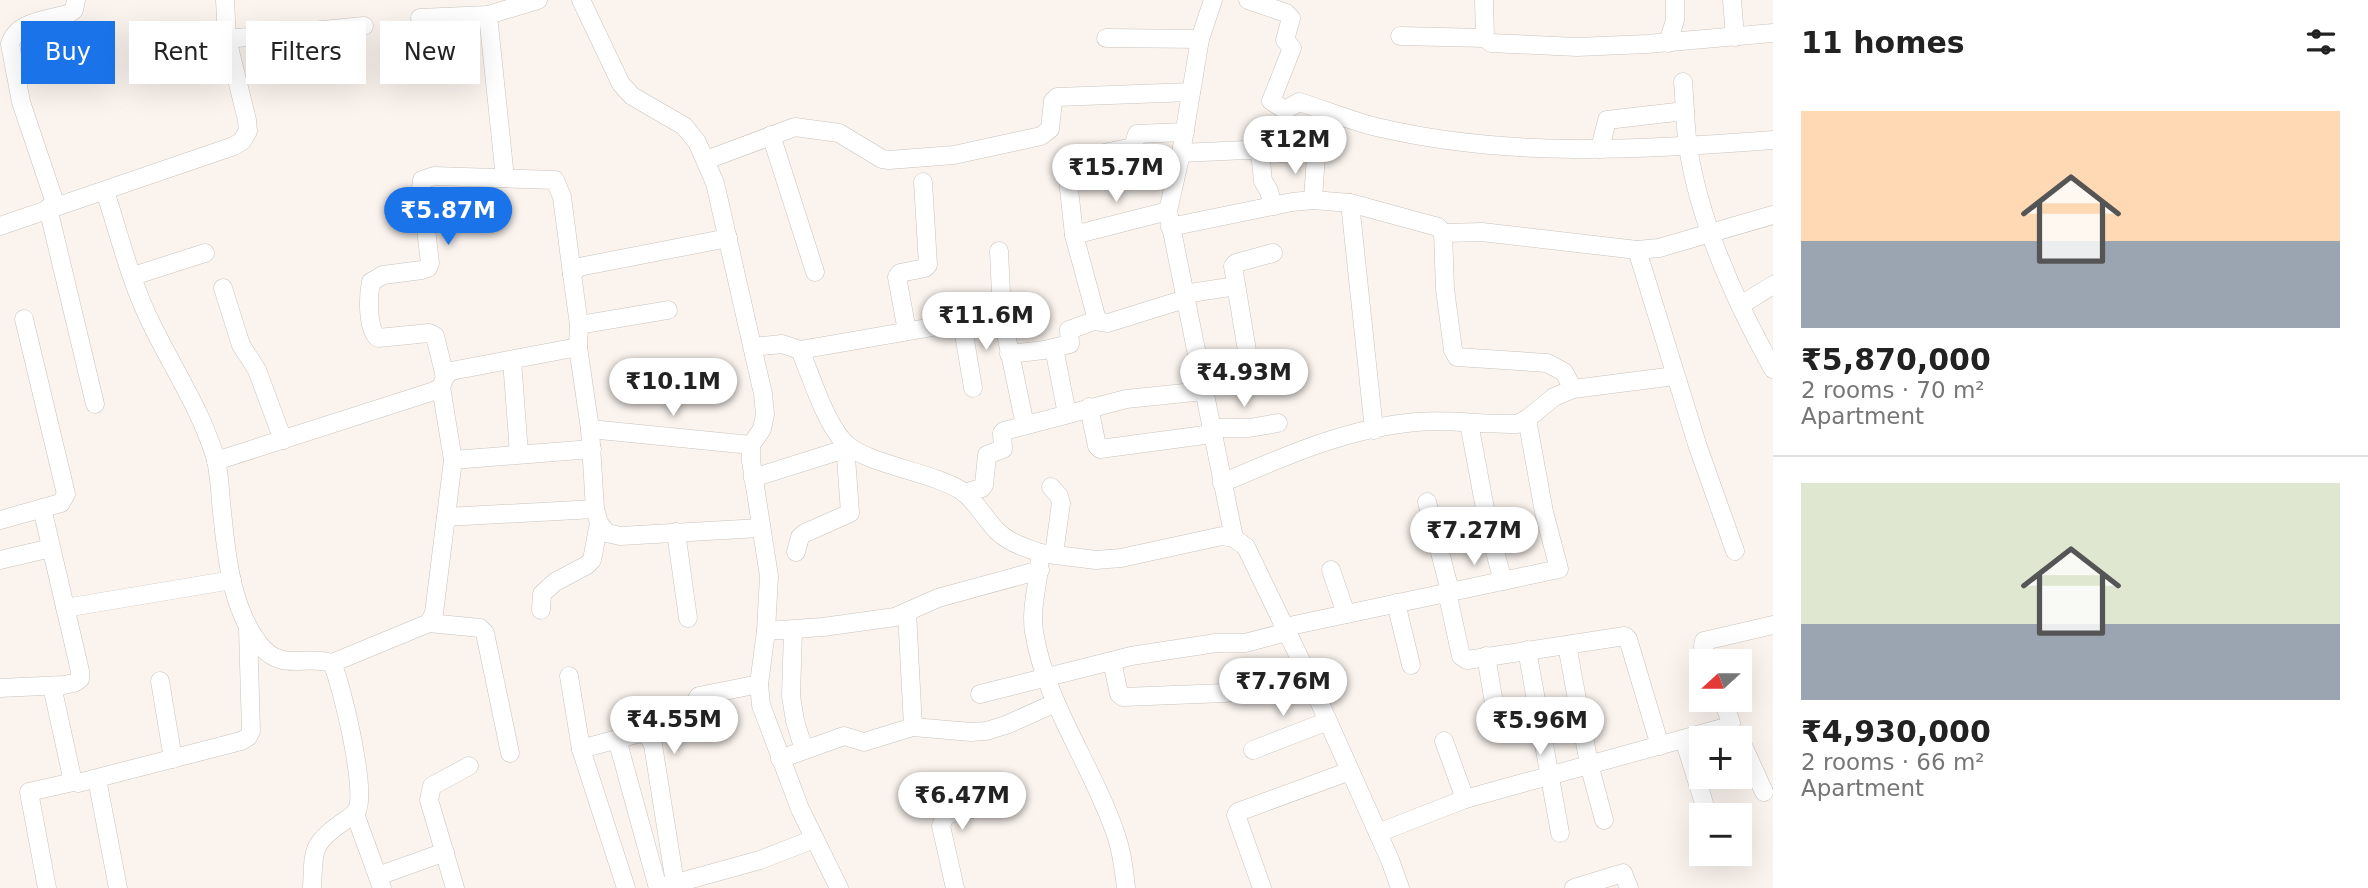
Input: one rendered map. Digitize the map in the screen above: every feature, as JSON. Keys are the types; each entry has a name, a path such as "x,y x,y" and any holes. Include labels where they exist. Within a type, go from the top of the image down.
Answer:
{"street":[{"path":"76,0 74,10 68,14 19,29 10,44 21,102 52,207 95,404"},
{"path":"225,0 227,21"},
{"path":"420,18 488,15 538,0"},
{"path":"581,0 621,84 638,101 684,126 697,142 715,183 753,347 765,415 762,429 751,445 753,478 769,576 759,684 761,705 828,879 839,888"},
{"path":"1213,0 1200,39 1169,219 1234,538"},
{"path":"1248,0 1286,13 1291,18 1285,40 1292,48 1271,101 1285,110 1299,102 1379,128 1445,140 1514,148 1600,149 1773,140"},
{"path":"1484,0 1485,38"},
{"path":"1668,43 1675,20 1675,0"},
{"path":"1732,0 1735,37"},
{"path":"488,15 505,178"},
{"path":"1400,36 1485,38 1491,43 1577,47 1668,43 1773,33"},
{"path":"1106,38 1200,39"},
{"path":"0,226 242,141 248,131 247,120 232,56"},
{"path":"1683,82 1688,146 1697,191 1711,234 1741,305 1773,369"},
{"path":"706,160 795,127 839,133 882,159 954,155 1041,136 1050,129 1053,101 1057,97 1191,92"},
{"path":"1600,149 1606,120 1685,111"},
{"path":"1095,321 1097,318 1074,235 1066,161 1133,146 1137,134 1185,132"},
{"path":"771,135 815,272"},
{"path":"1260,152 1263,181 1273,206"},
{"path":"1181,153 1292,154"},
{"path":"1313,200 1316,155"},
{"path":"429,623 433,613 453,460 439,345 435,336 429,332 384,339 373,335 370,289 372,282 383,275 428,268 430,262 421,188 422,180 434,176 555,180 562,197 579,325 578,347 590,429 597,516 592,560 547,588 542,594 541,610"},
{"path":"907,331 897,278 900,273 928,265 923,182"},
{"path":"105,191 149,320 196,411 216,461 227,556 232,580 248,626 269,655 283,661 320,659 331,663 429,623 480,628 485,633 510,753"},
{"path":"1074,235 1313,200 1350,203 1438,227 1443,233 1445,289 1453,350 1457,357 1548,363 1563,372 1573,389"},
{"path":"1350,203 1374,430"},
{"path":"1443,233 1482,232 1637,250 1659,248 1773,215"},
{"path":"572,274 579,267 592,264 728,238"},
{"path":"1637,250 1675,376 1735,551"},
{"path":"999,251 1002,315 1025,425"},
{"path":"133,276 205,253"},
{"path":"1200,372 1245,365 1250,360 1234,264 1273,253"},
{"path":"1741,305 1773,285"},
{"path":"1009,354 1070,344 1070,329 1095,321 1108,323 1185,297 1236,286"},
{"path":"223,288 241,345 257,370 283,440"},
{"path":"579,325 668,310"},
{"path":"753,347 782,344 800,350 1002,315"},
{"path":"0,520 61,503 66,494 24,319"},
{"path":"962,322 973,388"},
{"path":"216,461 283,440 443,382 451,370 578,347"},
{"path":"1054,348 1067,414"},
{"path":"796,552 800,537 805,533 850,513 845,446 832,424 800,350"},
{"path":"512,360 519,454"},
{"path":"1223,483 1302,449 1374,430 1419,422 1517,424 1554,397 1573,389 1675,376"},
{"path":"964,493 985,485 987,455 1003,449 1003,432 1126,399 1204,391"},
{"path":"1089,407 1097,446 1100,449 1278,423"},
{"path":"980,694 1131,656 1216,643 1245,643 1346,614 1559,569 1544,512 1527,419"},
{"path":"1469,424 1489,530 1503,581"},
{"path":"590,429 751,445"},
{"path":"753,478 845,446 950,484 964,493 1011,542 1045,559"},
{"path":"453,460 592,449"},
{"path":"1051,486 1061,503 1045,559 1033,614 1033,631 1055,703 1111,821 1119,845 1126,888"},
{"path":"1427,502 1461,656 1467,660 1620,635 1628,639 1660,746"},
{"path":"0,688 74,683 79,679 80,671 41,508"},
{"path":"446,517 597,516"},
{"path":"597,516 607,533 620,536 760,528"},
{"path":"676,533 688,618"},
{"path":"766,631 895,617 922,603 1045,559 1121,558 1222,536 1234,538 1246,547 1308,676 1400,888"},
{"path":"0,560 51,548"},
{"path":"1331,570 1346,614"},
{"path":"65,608 232,580"},
{"path":"1396,603 1411,665"},
{"path":"907,612 913,727"},
{"path":"1704,649 1704,641 1773,625"},
{"path":"47,888 29,792 97,779 248,737 251,731 248,626"},
{"path":"793,630 791,696 804,750"},
{"path":"1567,645 1589,764 1604,820"},
{"path":"1527,650 1560,833"},
{"path":"1486,656 1495,709"},
{"path":"1112,661 1119,694 1123,697 1225,692 1308,676"},
{"path":"312,888 314,854 318,841 355,814 361,802 341,689 331,663"},
{"path":"569,676 581,749 626,888"},
{"path":"160,681 173,759"},
{"path":"581,749 640,733 648,736 696,725 701,720 696,701 699,696 759,684"},
{"path":"52,685 73,782"},
{"path":"780,760 844,736 864,742 913,727 986,731 1055,703"},
{"path":"1252,750 1328,721"},
{"path":"648,736 653,745 664,886"},
{"path":"617,739 664,886"},
{"path":"1684,739 1704,803"},
{"path":"1378,833 1465,799 1549,774 1689,739"},
{"path":"1444,741 1465,799"},
{"path":"455,888 429,793 432,786 470,766"},
{"path":"1752,766 1764,792"},
{"path":"1262,888 1236,815 1238,812 1350,772"},
{"path":"97,779 118,888"},
{"path":"955,888 941,826 944,818 949,814 1008,801"},
{"path":"355,814 380,882 445,852"},
{"path":"664,886 709,881 814,839"},
{"path":"1574,888 1623,873 1629,888"}]}
